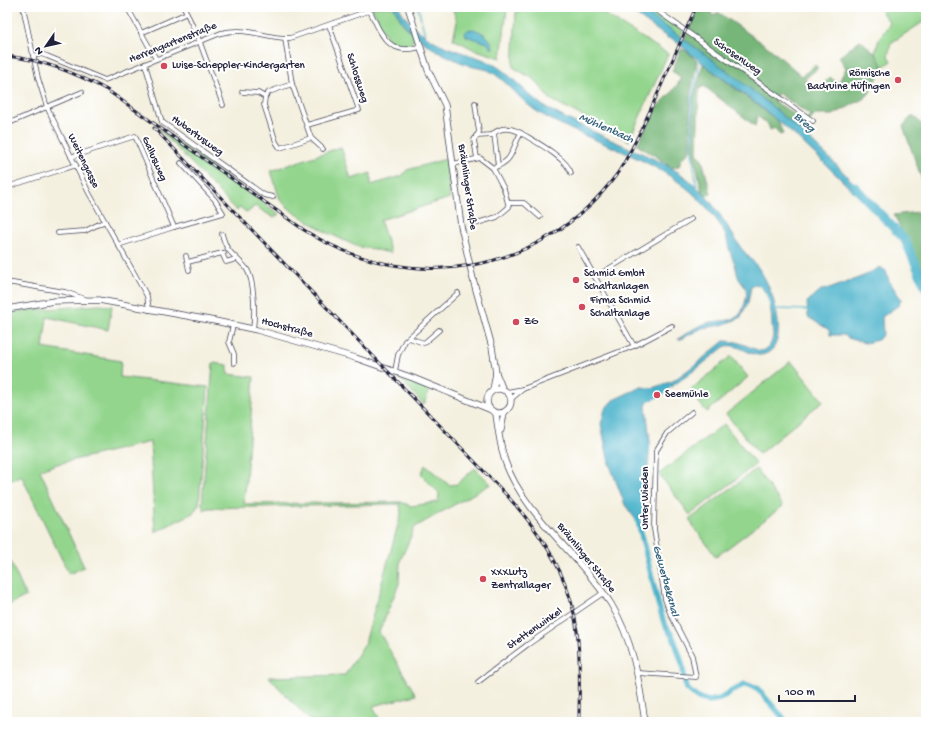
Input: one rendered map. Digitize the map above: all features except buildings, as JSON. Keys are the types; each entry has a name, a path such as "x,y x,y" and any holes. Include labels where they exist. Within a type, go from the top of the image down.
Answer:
{"main road":[{"name":"Bräunlinger Straße","path":"408,7 428,70 445,105 461,226 473,279 492,347 496,373 505,391"},
{"name":"Hochstraße","path":"7,309 54,301 88,300 253,329 344,354 395,371 489,409"},
{"name":"Bräunlinger Straße","path":"493,390 496,373"},
{"path":"473,403 487,397 493,390 505,391 511,399 510,407 504,413 500,438"},
{"path":"487,397 486,404 489,409 496,414 504,413"},
{"name":"Bräunlinger Straße","path":"496,414 505,462 521,493 603,593 624,630 638,673 645,722"}],"street":[{"name":"Weitengasse","path":"23,7 33,56 47,107 105,222 147,296 149,310"},
{"path":"127,7 156,59"},
{"path":"184,7 199,40 223,105"},
{"name":"Schosenweg","path":"652,7 813,121"},
{"name":"Herrengartenstraße","path":"33,56 41,54 48,56 105,80 221,32 240,29 285,38 329,25 368,11 371,13 382,34 396,48 402,50 420,47"},
{"path":"141,33 187,13"},
{"name":"Schlossweg","path":"307,125 359,110 329,25"},
{"path":"285,38 292,84 311,138 323,149"},
{"name":"Hubertusweg","path":"145,64 162,122 264,195 273,197"},
{"path":"292,84 269,92 265,97 264,105 278,146 283,148 311,138"},
{"path":"7,124 82,92"},
{"path":"242,92 258,93 265,97"},
{"path":"475,103 479,132 474,140 477,158"},
{"path":"498,166 494,135 496,131 506,128 513,128 551,152 568,166 571,173"},
{"path":"492,168 508,161 521,133"},
{"path":"476,136 494,135"},
{"name":"Gallusweg","path":"71,157 135,136 174,227"},
{"path":"453,164 477,158 484,159 500,180 509,203 506,210 497,217 474,224"},
{"path":"118,245 224,212 182,163"},
{"path":"7,187 76,165"},
{"path":"509,203 524,203 540,217"},
{"path":"595,277 691,219"},
{"path":"58,233 85,231 105,222"},
{"path":"222,234 228,252 246,268 251,278 254,321 253,329"},
{"path":"578,247 634,346"},
{"path":"188,262 228,252"},
{"path":"222,253 226,262 236,259"},
{"path":"186,256 189,270"},
{"name":"Hochstraße","path":"7,282 65,292 88,300"},
{"path":"395,371 401,348 409,338 458,293"},
{"path":"233,325 229,342 234,354 234,363"},
{"path":"505,391 523,389 634,346 672,326"},
{"path":"409,338 424,343 439,330"},
{"path":"511,399 523,389"},
{"name":"Unter Wieden","path":"638,673 696,677 695,665 689,649 670,613 665,599 654,529 656,451 658,445 667,433 692,412"},
{"name":"Stettenwinkel","path":"478,682 526,645 603,593"}],"green space":[{"path":"371,7 394,7 402,23 413,34 414,40 411,44 395,44 389,40"},
{"path":"452,7 504,7 507,9 501,58 473,49 453,39 457,22"},
{"path":"533,7 595,8 668,54 629,141 550,99 535,80 513,67 516,12"},
{"path":"637,7 648,7 683,31 680,37"},
{"path":"698,7 715,7 710,11 713,16 718,12 768,47 802,76 815,65 818,68 805,79 809,84 820,87 830,77 838,84 846,68 839,57 860,40 876,54 883,67 869,94 863,99 833,115 815,115 800,131 767,102 684,40","holes":["778,93 810,115 805,121 774,101"]},
{"path":"878,7 889,7 894,12 896,7 926,7 926,20 891,43 888,56 891,61 883,67 875,53 879,39 890,23"},
{"path":"681,49 688,52 697,61 690,97 690,149 689,152 682,158 679,166 672,168 637,145 656,108 672,92 682,78 672,71"},
{"path":"703,64 778,121 783,134 780,135 775,128 770,130 768,124 757,116 755,126 704,86 699,89 697,153 702,159 711,194 705,196 702,192 693,151 693,99"},
{"path":"913,115 922,125 926,121 926,191 903,126"},
{"path":"158,128 279,214 274,218 255,206 247,213 240,207 237,211"},
{"path":"341,147 351,179 371,173 371,185 402,176 407,170 446,159 450,198 380,220 391,253 356,246 326,232 293,212 280,200 271,171"},
{"path":"926,211 926,281 894,215"},
{"path":"99,305 112,306 108,330 47,317 43,348 121,361 120,377 208,387 199,504 193,513 155,532 150,442 57,464 40,470 84,567 69,574 21,475 7,485 7,312"},
{"path":"731,356 748,377 707,412 689,391"},
{"path":"791,361 823,401 759,454 726,414"},
{"path":"213,363 228,365 228,374 254,377 244,504 401,502 411,506 438,502 439,493 421,475 425,465 449,485 457,484 475,468 491,484 415,527 400,561 399,584 379,632 416,695 373,706 381,722 311,722 269,677 345,675 365,643 401,514 400,504 208,508 204,510 202,505"},
{"path":"397,375 427,387 429,392 424,405"},
{"path":"724,424 756,464 690,515 659,474"},
{"path":"756,469 783,506 716,557 689,520"},
{"path":"7,554 26,596 7,606"}],"water":[{"path":"394,7 399,7 416,29 432,40 449,48 485,60 505,72 534,99 550,110 668,166 686,178 702,192 714,207 741,248 757,266 769,287 776,310 778,333 776,344 769,352 763,355 757,355 736,346 724,347 661,394 660,391 653,395 655,399 648,400 646,406 650,442 647,482 644,511 636,520 625,505 609,463 601,424 605,409 613,400 641,387 652,388 673,381 724,341 737,342 760,351 768,348 772,341 773,335 770,306 766,293 756,284 751,287 748,303 740,318 722,325 702,328 679,340 678,339 685,334 703,324 730,320 738,316 741,313 746,300 746,290 738,277 724,231 706,207 687,188 665,173 641,160 566,127 541,114 527,104 495,74 488,70 470,66 447,56 426,44 407,28"},
{"path":"625,7 637,7 756,93 812,141 838,167 863,193 860,198 789,130 765,110 673,39 668,38"},
{"path":"470,29 474,29 485,35 492,44 493,48 491,48 487,43 466,36 465,32"},
{"path":"880,267 886,271 889,281 901,299 899,305 882,317 883,334 878,340 865,343 850,339 844,335 830,335 829,330 808,317 807,302 821,290 832,288 866,275"}],"waterway":[{"path":"418,7 425,35"},
{"path":"697,188 692,153 692,98 700,61"},
{"name":"Breg","path":"854,186 905,240 926,288"},
{"name":"Mühlenbach","path":"774,307 777,309 808,310"},
{"name":"Gewerbekanal","path":"647,398 653,397 666,390"},
{"name":"Gewerbekanal","path":"636,513 658,603 664,623 674,639 682,663 686,688 698,698 709,701 720,699 745,684 757,688 787,722"}],"railway":[{"path":"7,56 59,68 107,90 304,230 345,251 387,264 430,268 472,265 513,254 552,235 587,208 617,174 627,157 645,122 696,7"},
{"path":"154,128 499,487 539,535 560,571 573,610 579,654 579,722"}],"place":[{"name":"Luise-Scheppler-Kindergarten","path":"164,66"},
{"name":"Römische Badruine Hüfingen","path":"898,80"},
{"name":"Schmid GmbH Schaltanlagen","path":"576,280"},
{"name":"Firma Schmid Schaltanlage","path":"582,307"},
{"name":"ZG","path":"516,322"},
{"name":"Seemühle","path":"657,395"},
{"name":"XXXLutz Zentrallager","path":"483,579"}]}
